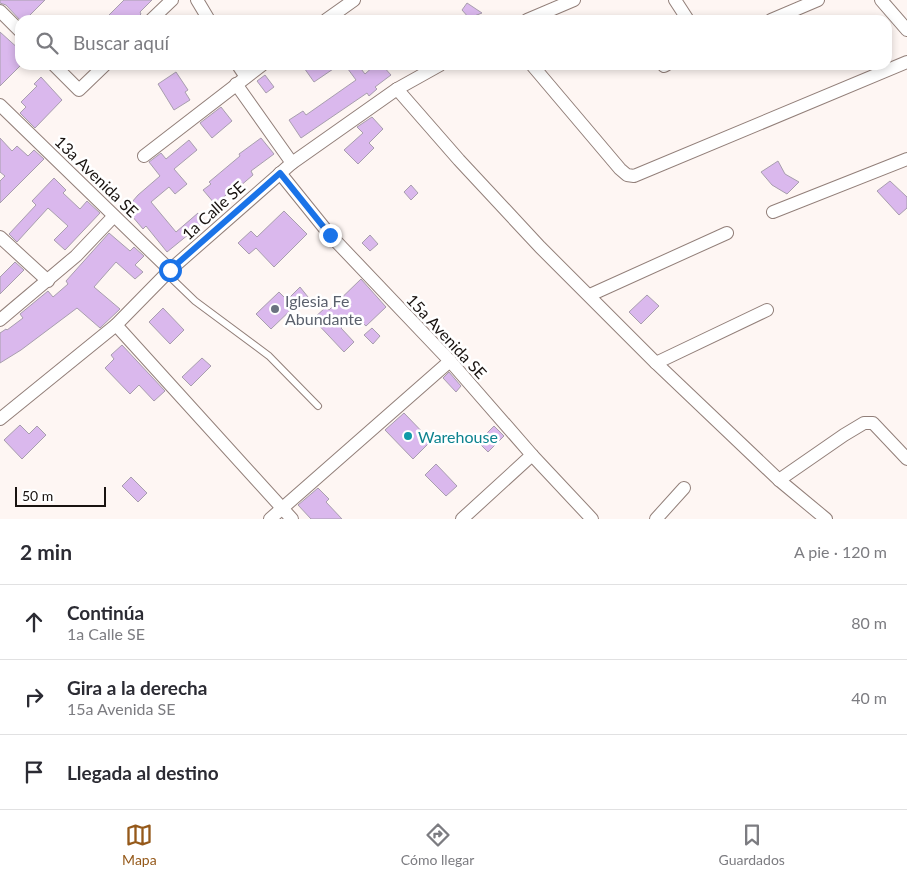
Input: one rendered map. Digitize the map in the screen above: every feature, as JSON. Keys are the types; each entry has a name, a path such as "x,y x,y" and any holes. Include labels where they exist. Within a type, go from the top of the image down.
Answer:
{"street":[{"path":"156,15 172,0"},
{"path":"197,0 207,15"},
{"path":"333,15 354,0"},
{"path":"539,15 574,0"},
{"path":"675,0 685,15"},
{"path":"783,15 818,0"},
{"path":"881,0 907,30"},
{"path":"0,11 15,26"},
{"path":"892,68 907,62"},
{"path":"59,70 79,90 100,70"},
{"path":"239,70 241,80 292,163"},
{"path":"144,156 255,70"},
{"name":"1a Calle SE","path":"0,419 116,325 169,272 292,163 397,89 431,70"},
{"path":"536,70 620,169 627,175 634,176 888,70"},
{"path":"397,89 466,168 656,363 779,480 826,519"},
{"name":"13a Avenida SE","path":"0,105 169,272"},
{"path":"774,212 907,159"},
{"name":"15a Avenida SE","path":"280,173 330,235 450,361 589,518"},
{"path":"0,320 76,256 114,216"},
{"path":"590,295 727,233"},
{"path":"0,237 48,281"},
{"path":"656,363 767,310"},
{"path":"116,325 292,519"},
{"path":"270,519 450,361"},
{"path":"779,480 844,435 864,424 873,423 907,459"},
{"path":"462,519 532,455"},
{"path":"656,519 684,488"}],"lane":[{"path":"169,272 195,301 269,356 318,406"}],"building":[{"path":"0,0 45,0 30,15 15,15 6,5 0,3"},
{"path":"124,0 152,0 140,12 140,15 109,15"},
{"path":"467,3 482,13 466,15 462,10"},
{"path":"0,32 15,46 16,70 0,86"},
{"path":"306,70 332,70 314,82"},
{"path":"349,70 362,70 365,74 369,70 386,70 391,75 375,87 377,89 369,96 367,93 301,138 289,120 303,111 306,115 356,80"},
{"path":"176,72 188,90 185,92 190,100 174,110 158,84"},
{"path":"265,75 274,87 266,93 257,81"},
{"path":"41,77 62,100 35,128 20,113 26,107 21,102 37,86 34,84"},
{"path":"221,107 232,121 212,138 200,123"},
{"path":"372,117 383,129 369,143 374,148 358,164 344,150 363,133 357,127"},
{"path":"0,138 12,151 17,146 28,156 34,150 44,159 0,203 0,181 5,176 0,172"},
{"path":"261,138 274,154 251,171 253,175 239,187 237,186 215,204 203,190 211,184 209,182 240,156 239,154"},
{"path":"189,140 197,150 174,169 187,184 175,194 169,187 151,202 176,232 198,213 205,221 167,252 146,226 143,229 126,209 138,195 160,176 149,162 161,153 166,159"},
{"path":"778,161 785,174 799,182 787,194 772,185 761,172"},
{"path":"54,178 66,190 63,193 80,209 87,201 100,213 65,250 54,240 68,226 48,208 17,242 9,234 36,205 32,201"},
{"path":"890,181 907,197 907,208 899,215 877,191"},
{"path":"411,185 418,193 411,200 404,192"},
{"path":"284,211 307,234 274,267 256,248 249,254 238,243 251,231 257,237"},
{"path":"109,233 130,251 134,247 144,256 135,265 143,272 135,279 116,262 94,287 120,309 100,328 77,308 21,350 0,363 0,333 23,318 20,314 48,291 53,297 68,284 66,281"},
{"path":"370,235 378,244 370,251 362,243"},
{"path":"15,262 24,270 0,294 0,277"},
{"path":"361,279 386,307 366,326 354,315 341,328 354,342 344,352 313,319 326,307 329,310"},
{"path":"300,287 308,297 300,305 298,303 271,329 256,314 279,292 287,300"},
{"path":"647,295 659,306 641,324 629,312"},
{"path":"163,308 184,330 170,344 149,322"},
{"path":"372,328 380,336 373,344 364,335"},
{"path":"122,345 165,391 154,401 139,385 130,394 105,368 114,359 111,355"},
{"path":"202,358 211,366 191,386 182,377"},
{"path":"449,372 461,386 456,392 443,378"},
{"name":"Warehouse","path":"404,413 431,441 413,459 385,430"},
{"path":"20,425 29,434 37,426 46,435 22,459 4,440"},
{"path":"494,426 504,436 488,452 478,442"},
{"path":"436,464 457,486 446,496 425,475"},
{"path":"131,477 147,493 138,502 122,486"},
{"path":"318,488 329,499 326,502 342,519 311,519 298,505"}],"place":[{"name":"Iglesia Fe Abundante","path":"275,309"},
{"name":"Warehouse","path":"408,436"}],"route":[{"path":"170,270 280,173 330,235"}]}
